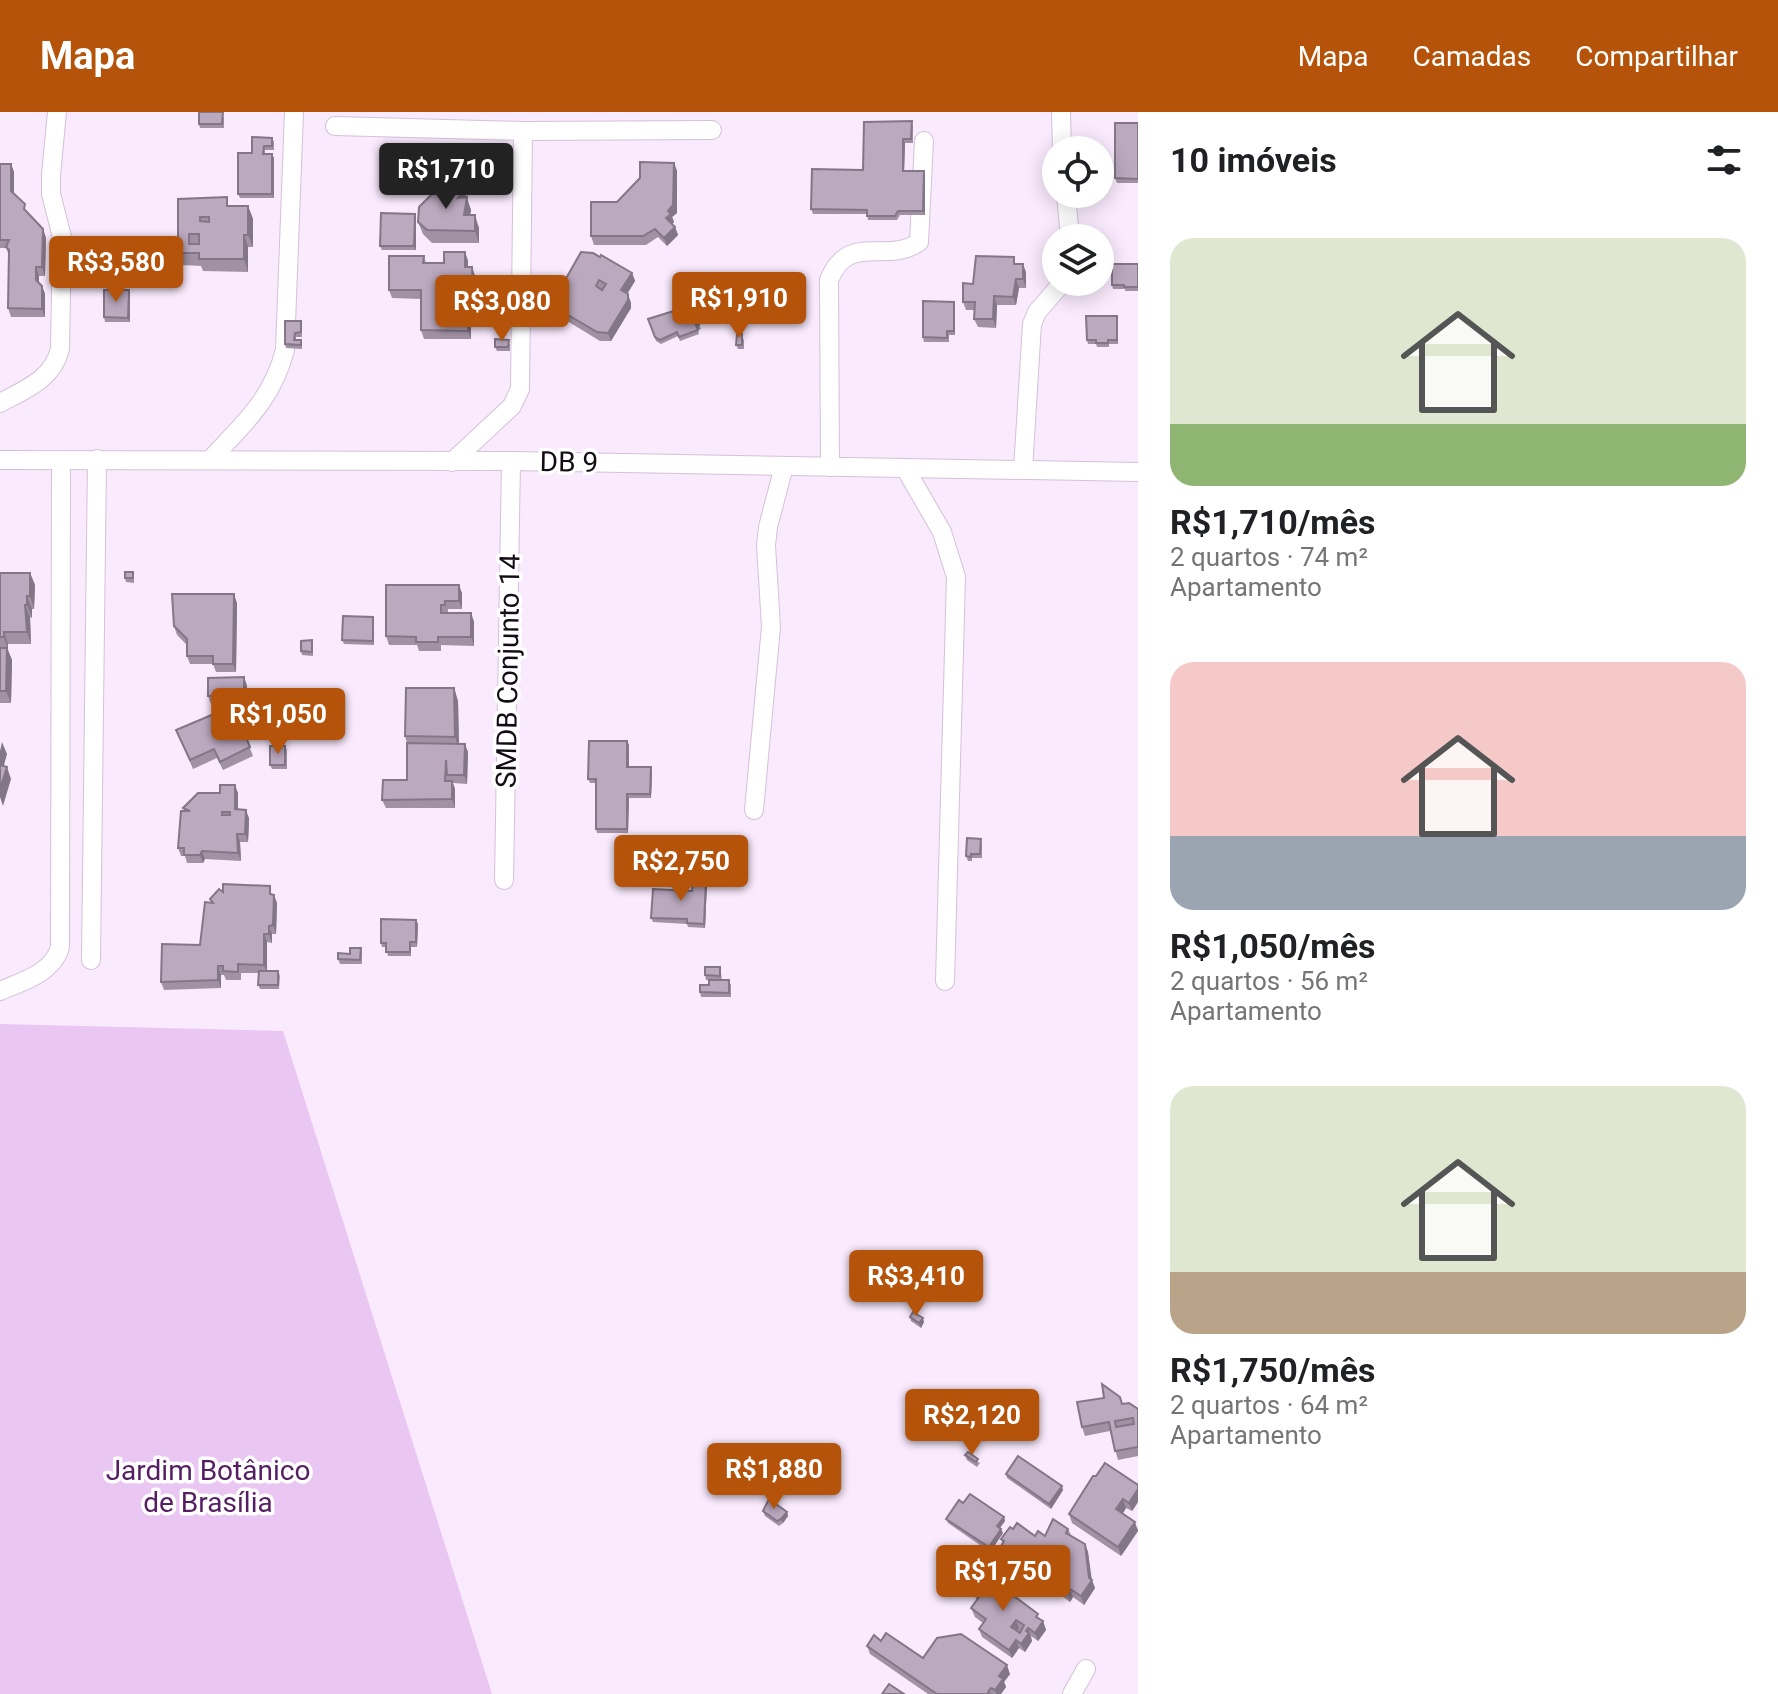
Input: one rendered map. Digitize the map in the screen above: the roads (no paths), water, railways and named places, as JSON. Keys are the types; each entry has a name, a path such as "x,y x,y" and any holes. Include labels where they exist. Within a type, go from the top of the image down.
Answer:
{"street":[{"path":"0,403 46,376 57,364 60,349 62,237 51,194 57,112"},
{"path":"210,460 259,407 279,376 285,350 294,112"},
{"path":"1061,112 1062,136"},
{"path":"335,126 523,131 712,130"},
{"path":"452,462 512,406 520,389 523,131"},
{"path":"830,467 829,280 835,265 849,254 874,250 906,252 919,242 924,141"},
{"path":"1023,470 1032,324 1037,312 1051,296"},
{"path":"91,960 97,459"},
{"name":"DB 9","path":"0,460 511,461 1138,472"},
{"path":"0,991 47,968 57,958 60,947 61,461"},
{"name":"SMDB Conjunto 14","path":"504,880 511,461"},
{"path":"754,810 771,627 767,536 784,466"},
{"path":"905,468 942,532 956,577 945,981"},
{"path":"1072,1694 1086,1669"}],"park label":[{"name":"Jardim Botânico de Brasília","path":"208,1486"}]}
